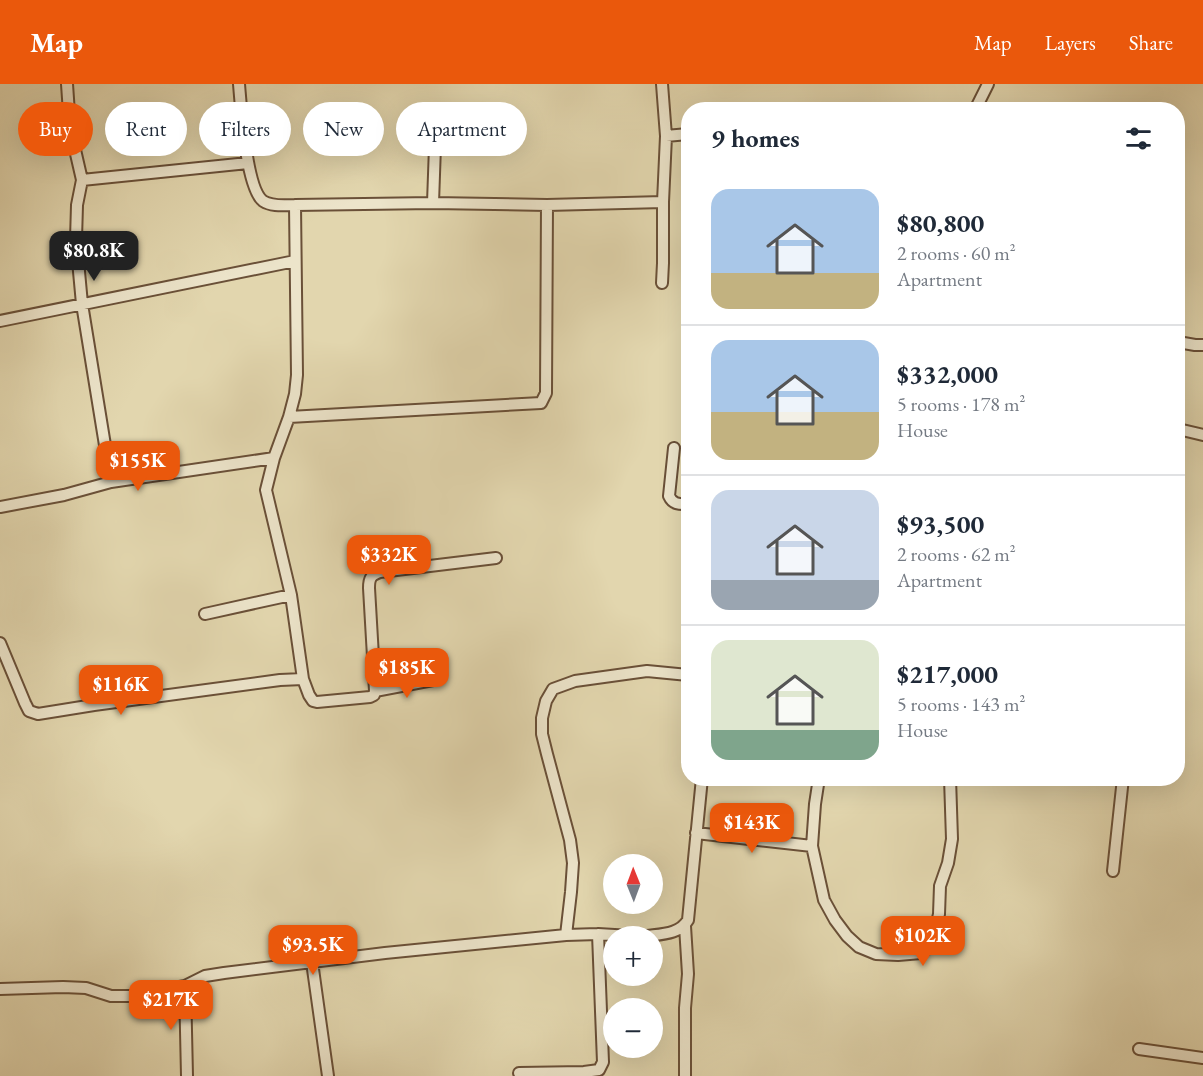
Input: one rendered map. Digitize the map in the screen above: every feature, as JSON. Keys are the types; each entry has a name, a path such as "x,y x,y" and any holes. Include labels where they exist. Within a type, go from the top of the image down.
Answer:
{"street":[{"path":"67,84 70,128 82,180 76,205 82,304 111,482"},
{"path":"239,84 252,180 257,194 264,201 274,205 433,203 547,205 663,202"},
{"path":"662,84 666,136 662,283"},
{"path":"979,102 988,84"},
{"path":"666,136 681,135"},
{"path":"433,203 435,156"},
{"path":"82,180 248,163"},
{"path":"289,417 541,403 546,393 547,205"},
{"path":"295,206 297,375 295,394 274,458 267,490 291,595 303,679 313,701 374,695 369,588 372,575 380,572 496,558"},
{"path":"0,321 295,261"},
{"path":"1185,343 1203,345"},
{"path":"1185,431 1203,435"},
{"path":"674,448 669,496 673,502 681,504"},
{"path":"0,507 64,495 111,482 274,458"},
{"path":"205,614 291,595"},
{"path":"0,643 29,711 38,714 303,679"},
{"path":"566,935 572,892 573,863 570,840 542,734 542,718 546,701 553,689 575,681 647,670 681,674"},
{"path":"375,691 434,680"},
{"path":"685,1076 688,974 685,926 688,920 701,786"},
{"path":"818,786 812,846 824,900 835,920 859,947 876,954 898,955 921,953 928,948 936,927 940,886 948,863 952,839 950,786"},
{"path":"1113,871 1123,786"},
{"path":"696,833 812,846"},
{"path":"663,934 685,926"},
{"path":"519,1073 584,1072 599,1070 602,1067 598,934"},
{"path":"0,989 87,988 111,996 132,996 185,986 205,976 396,951 566,935 603,934"},
{"path":"312,962 328,1076"},
{"path":"185,986 187,1076"},
{"path":"1138,1050 1203,1058"}]}
